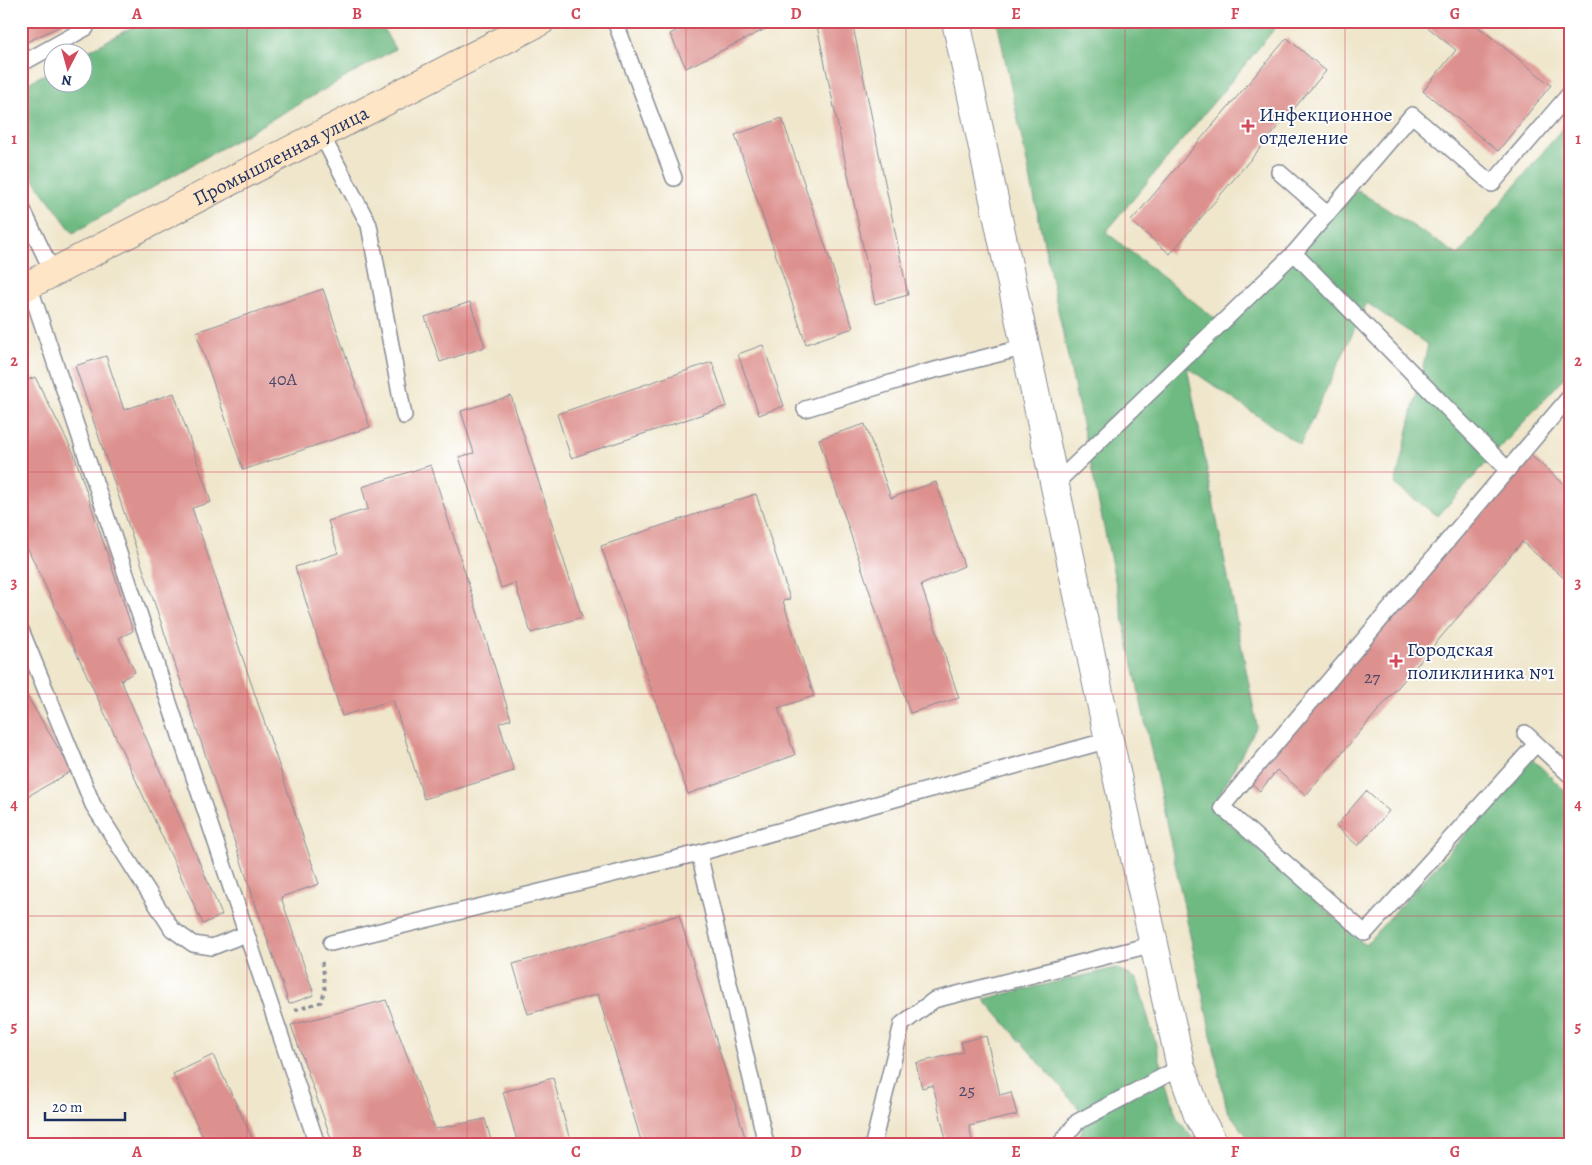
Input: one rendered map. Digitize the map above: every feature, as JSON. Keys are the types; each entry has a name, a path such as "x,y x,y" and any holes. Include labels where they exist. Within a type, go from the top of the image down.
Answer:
{"street":[{"name":"Промышленная улица","path":"25,287 541,21"},
{"path":"956,21 1109,740 1181,1067 1198,1116 1214,1144"}],"lane":[{"path":"21,64 86,28 83,21"},
{"path":"615,21 674,178"},
{"path":"1055,484 1294,253 1412,115 1492,184 1571,92"},
{"path":"321,134 369,225 404,416"},
{"path":"1279,172 1327,214"},
{"path":"21,206 53,273"},
{"path":"1294,253 1508,470"},
{"path":"25,287 317,1144"},
{"path":"805,409 923,373 1026,347"},
{"path":"1536,744 1365,933 1222,807 1571,395"},
{"path":"21,630 93,806 172,929 193,944 212,947 246,934"},
{"path":"1524,733 1571,776"},
{"path":"331,943 699,853 1109,740"},
{"path":"699,853 766,1144"},
{"path":"873,1144 902,1024 934,1000 1154,944"},
{"path":"1060,1144 1077,1122 1181,1067"}],"path":[{"path":"275,1017 320,1002 325,990 321,952 331,943"}],"green space":[{"path":"143,21 379,21 395,49 73,233 21,162 21,98 28,83 42,75 42,92 92,92 92,49"},
{"path":"997,21 1281,21 1106,232 1218,321 1357,190 1458,255 1571,118 1571,370 1438,516 1395,485 1428,345 1367,303 1300,445 1187,367 1257,726 1212,808 1365,945 1533,759 1571,797 1571,1144 1253,1144 1227,1110"},
{"path":"1116,968 1137,979 1177,1118 1197,1144 1076,1144 1087,1118 984,999"}],"building":[{"path":"21,21 63,21 64,24 21,45"},
{"path":"696,21 782,21 686,68 670,34"},
{"path":"816,21 852,21 908,295 875,304"},
{"path":"1420,21 1471,21 1551,85 1498,151 1423,91 1456,50"},
{"path":"1287,38 1326,71 1170,254 1131,221"},
{"path":"782,118 853,328 806,344 735,135"},
{"path":"323,289 370,427 243,470 196,332"},
{"path":"470,302 485,347 440,362 425,317"},
{"path":"763,345 784,406 759,415 738,354"},
{"path":"106,356 124,410 174,393 211,502 192,508 319,884 281,897 314,995 289,1004 75,366"},
{"path":"712,362 727,406 571,458 557,414"},
{"path":"35,377 74,454 133,631 119,638 135,672 121,680 222,915 203,924 21,534 21,383"},
{"path":"511,396 582,617 531,633 515,583 501,588 459,457 474,453 461,411"},
{"path":"865,424 891,498 936,482 964,566 921,585 959,698 910,713 819,439"},
{"path":"1529,454 1571,490 1571,584 1522,542 1306,795 1277,770 1260,791 1249,781"},
{"path":"431,465 511,719 499,723 514,771 424,799 393,700 342,716 295,567 338,553 328,521 368,509 362,487"},
{"path":"756,494 790,599 783,601 814,696 778,708 795,755 688,794 601,546"},
{"path":"21,686 72,771 21,800"},
{"path":"1366,791 1389,811 1358,846 1336,826"},
{"path":"679,915 747,1144 642,1144 598,994 528,1014 513,964"},
{"path":"386,1000 435,1129 485,1119 492,1144 333,1144 291,1025"},
{"path":"986,1036 1000,1095 1011,1092 1017,1115 969,1126 973,1144 947,1144 933,1085 922,1088 916,1063 963,1052 961,1042"},
{"path":"213,1055 255,1144 206,1144 173,1074"},
{"path":"553,1078 570,1140 556,1144 518,1144 503,1092"}],"place":[{"name":"Инфекционное отделение","path":"1248,126"},
{"name":"Городская поликлиника №1","path":"1396,661"}]}
